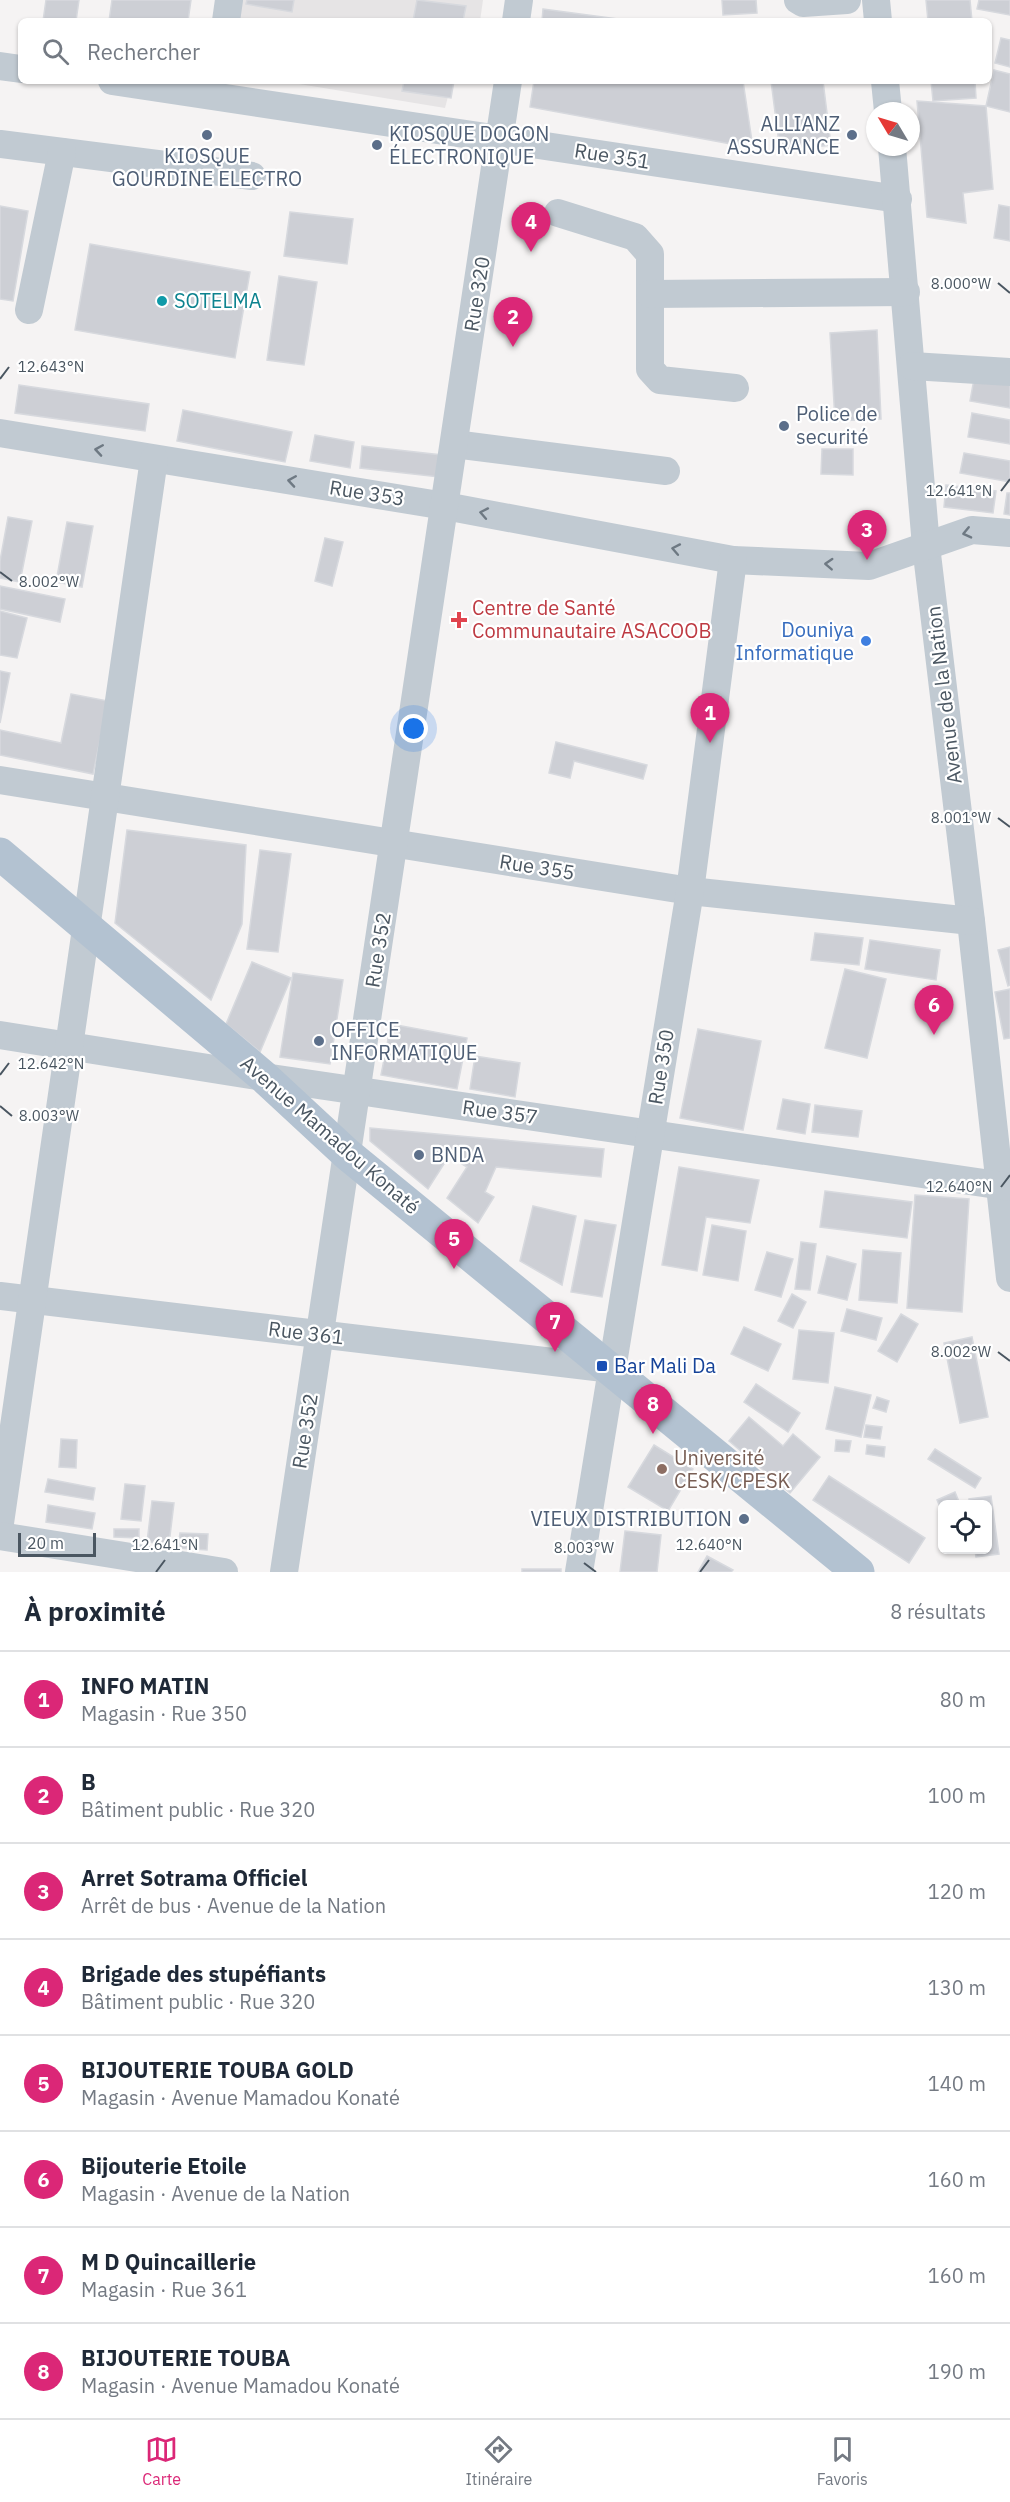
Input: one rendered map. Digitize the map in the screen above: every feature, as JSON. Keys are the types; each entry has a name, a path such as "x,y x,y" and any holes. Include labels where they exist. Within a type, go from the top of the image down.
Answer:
{"main road":[{"name":"Avenue Mamadou Konaté","path":"0,854 264,1077 347,1154 858,1572"}],"street":[{"path":"226,18 229,0"},
{"path":"516,18 519,0"},
{"path":"798,0 802,3 847,0"},
{"path":"876,0 878,18"},
{"path":"0,66 18,69"},
{"name":"Rue 351","path":"157,84 216,88 500,139 898,199"},
{"name":"Rue 320","path":"445,506 508,84"},
{"path":"885,84 887,102"},
{"path":"0,144 252,176"},
{"path":"29,310 62,152"},
{"name":"Avenue de la Nation","path":"893,156 926,546 971,921 998,1051 1010,1278"},
{"path":"558,213 635,237 650,254 650,369 660,380 735,388"},
{"path":"650,294 906,292"},
{"path":"912,366 1010,372"},
{"name":"Rue 353","path":"0,433 445,506 733,560 869,566 972,530 1010,533"},
{"path":"454,444 666,471"},
{"path":"0,1523 154,459"},
{"name":"Rue 352","path":"284,1572 445,506"},
{"name":"Rue 350","path":"579,1572 690,891 733,560"},
{"name":"Rue 355","path":"0,780 690,891 971,921"},
{"name":"Rue 357","path":"0,1035 356,1091 1005,1186"},
{"name":"Rue 361","path":"0,1296 612,1370"},
{"path":"0,1536 224,1572"}],"shaded area":[{"path":"231,0 483,0 480,18 233,18"},
{"path":"299,84 451,84 445,108"}],"building":[{"path":"46,0 79,0 76,18 43,18"},
{"path":"112,0 191,0 188,18 109,18"},
{"path":"247,0 294,0 292,12 246,4"},
{"path":"417,0 466,6 464,18 414,18"},
{"path":"722,0 756,0 757,13 723,15"},
{"path":"926,0 970,0 972,18 928,18"},
{"path":"979,0 1010,0 1010,15 977,9"},
{"path":"543,9 610,18 542,18"},
{"path":"1001,38 1010,40 1010,67 995,63"},
{"path":"994,70 1010,74 1010,112 986,106"},
{"path":"403,84 453,84 451,98 402,91"},
{"path":"534,84 743,84 753,148 530,107"},
{"path":"771,84 823,84 831,145 780,151"},
{"path":"931,84 975,84 976,98 933,101"},
{"path":"917,101 986,106 993,189 963,193 966,223 927,217 920,136 920,102"},
{"path":"999,205 1010,207 1010,241 994,238"},
{"path":"0,206 28,211 13,301 0,299"},
{"path":"290,212 353,219 347,264 284,256"},
{"name":"SOTELMA","path":"90,244 250,272 235,358 75,330"},
{"path":"279,276 317,282 304,365 267,360"},
{"path":"877,330 881,419 835,421 830,333"},
{"path":"974,379 1010,385 1010,408 970,401"},
{"path":"19,385 149,404 145,431 15,413"},
{"path":"183,410 292,432 285,462 177,441"},
{"path":"972,413 1010,420 1010,444 968,437"},
{"path":"315,435 354,442 350,468 310,461"},
{"path":"362,446 442,455 439,477 360,468"},
{"path":"822,449 853,449 853,475 821,474"},
{"path":"964,453 1010,461 1010,482 960,473"},
{"path":"946,485 996,491 993,513 944,507"},
{"path":"1007,493 1010,493 1010,515 1004,514"},
{"path":"8,517 32,521 20,582 0,578 0,561"},
{"path":"67,522 93,526 82,587 56,582"},
{"path":"325,538 343,542 332,586 315,581"},
{"path":"0,586 65,599 60,622 0,609"},
{"path":"0,611 27,618 17,658 0,655"},
{"path":"0,671 10,673 0,723"},
{"path":"71,694 108,701 93,774 0,755 0,730 61,743"},
{"path":"556,742 647,765 643,779 574,761 570,778 549,773"},
{"path":"127,830 246,845 242,924 211,1000 115,923"},
{"path":"260,850 291,854 278,952 247,949"},
{"path":"815,933 863,938 859,965 811,960"},
{"path":"870,940 940,950 936,980 865,969"},
{"path":"1010,947 1010,985 1008,986 998,950"},
{"path":"252,962 291,978 260,1052 226,1024"},
{"path":"845,969 886,979 867,1058 825,1048"},
{"path":"293,973 343,980 330,1064 280,1057"},
{"path":"1010,989 1010,1038 1004,1039 995,992"},
{"path":"391,1024 467,1038 457,1089 381,1075"},
{"path":"698,1029 761,1041 743,1130 680,1118"},
{"path":"475,1056 520,1063 515,1097 470,1089"},
{"path":"783,1099 810,1104 805,1134 777,1129"},
{"path":"815,1105 862,1111 858,1137 812,1132"},
{"path":"370,1128 604,1149 601,1177 496,1167 485,1192 494,1197 478,1223 447,1198 467,1167 449,1156 428,1189 370,1141"},
{"path":"679,1167 759,1180 750,1223 706,1217 697,1271 662,1265"},
{"path":"825,1191 912,1202 907,1238 820,1227"},
{"path":"915,1195 969,1199 962,1312 907,1308"},
{"path":"533,1206 576,1216 562,1285 520,1261"},
{"path":"585,1220 616,1225 602,1297 571,1292"},
{"path":"712,1225 746,1231 738,1281 703,1275"},
{"path":"801,1242 816,1244 810,1290 795,1289"},
{"path":"863,1250 901,1253 897,1303 859,1300"},
{"path":"767,1252 793,1259 781,1297 755,1290"},
{"path":"827,1256 856,1264 847,1300 818,1293"},
{"path":"792,1294 806,1302 793,1328 778,1321"},
{"path":"847,1309 882,1318 876,1340 841,1331"},
{"path":"901,1314 918,1324 897,1362 878,1351"},
{"path":"744,1327 781,1344 768,1371 731,1354"},
{"path":"799,1330 834,1333 828,1383 793,1379"},
{"path":"972,1337 988,1417 960,1423 944,1343"},
{"path":"756,1384 800,1413 788,1432 744,1402"},
{"path":"835,1387 871,1395 861,1437 826,1429"},
{"path":"877,1397 889,1401 886,1412 873,1408"},
{"path":"749,1417 783,1446 793,1434 820,1457 790,1493 729,1441"},
{"path":"866,1425 882,1427 880,1439 864,1437"},
{"path":"61,1439 77,1440 76,1468 59,1467"},
{"path":"836,1440 851,1441 849,1452 835,1451"},
{"path":"654,1445 693,1469 668,1511 628,1487"},
{"path":"867,1445 885,1447 884,1457 866,1454"},
{"path":"935,1449 981,1478 975,1488 928,1459"},
{"path":"829,1476 925,1538 909,1563 813,1500"},
{"path":"48,1479 95,1488 93,1500 45,1492"},
{"path":"125,1484 145,1486 141,1521 121,1519"},
{"path":"955,1492 958,1500 938,1500 938,1502 937,1500"},
{"path":"991,1496 992,1500 969,1500"},
{"path":"152,1501 174,1503 169,1544 147,1542"},
{"path":"992,1503 999,1554 976,1557 976,1554 992,1554"},
{"path":"48,1505 95,1513 92,1529 46,1522"},
{"path":"114,1529 139,1529 139,1538 114,1537"},
{"path":"625,1531 661,1535 657,1572 620,1572"},
{"path":"180,1533 208,1534 207,1550 178,1548"},
{"path":"707,1556 733,1570 731,1572 698,1572"},
{"path":"522,1569 561,1569 561,1572 522,1572"}],"place":[{"name":"KIOSQUE GOURDINE ELECTRO","path":"207,135"},
{"name":"ALLIANZ ASSURANCE","path":"852,135"},
{"name":"KIOSQUE DOGON ÉLECTRONIQUE","path":"377,145"},
{"name":"Brigade des stupéfiants","path":"531,252"},
{"name":"SOTELMA","path":"162,301"},
{"name":"B","path":"513,347"},
{"name":"Police de securité","path":"784,426"},
{"name":"Arret Sotrama Officiel","path":"867,560"},
{"name":"Centre de Santé Communautaire ASACOOB","path":"459,620"},
{"name":"Douniya Informatique","path":"866,641"},
{"name":"INFO MATIN","path":"710,743"},
{"name":"Bijouterie Etoile","path":"934,1035"},
{"name":"OFFICE INFORMATIQUE","path":"319,1041"},
{"name":"BNDA","path":"419,1155"},
{"name":"BIJOUTERIE TOUBA GOLD","path":"454,1269"},
{"name":"M D Quincaillerie","path":"555,1352"},
{"name":"Bar Mali Da","path":"602,1366"},
{"name":"BIJOUTERIE TOUBA","path":"653,1434"},
{"name":"Université CESK/CPESK","path":"662,1469"},
{"name":"VIEUX DISTRIBUTION","path":"744,1519"}]}
